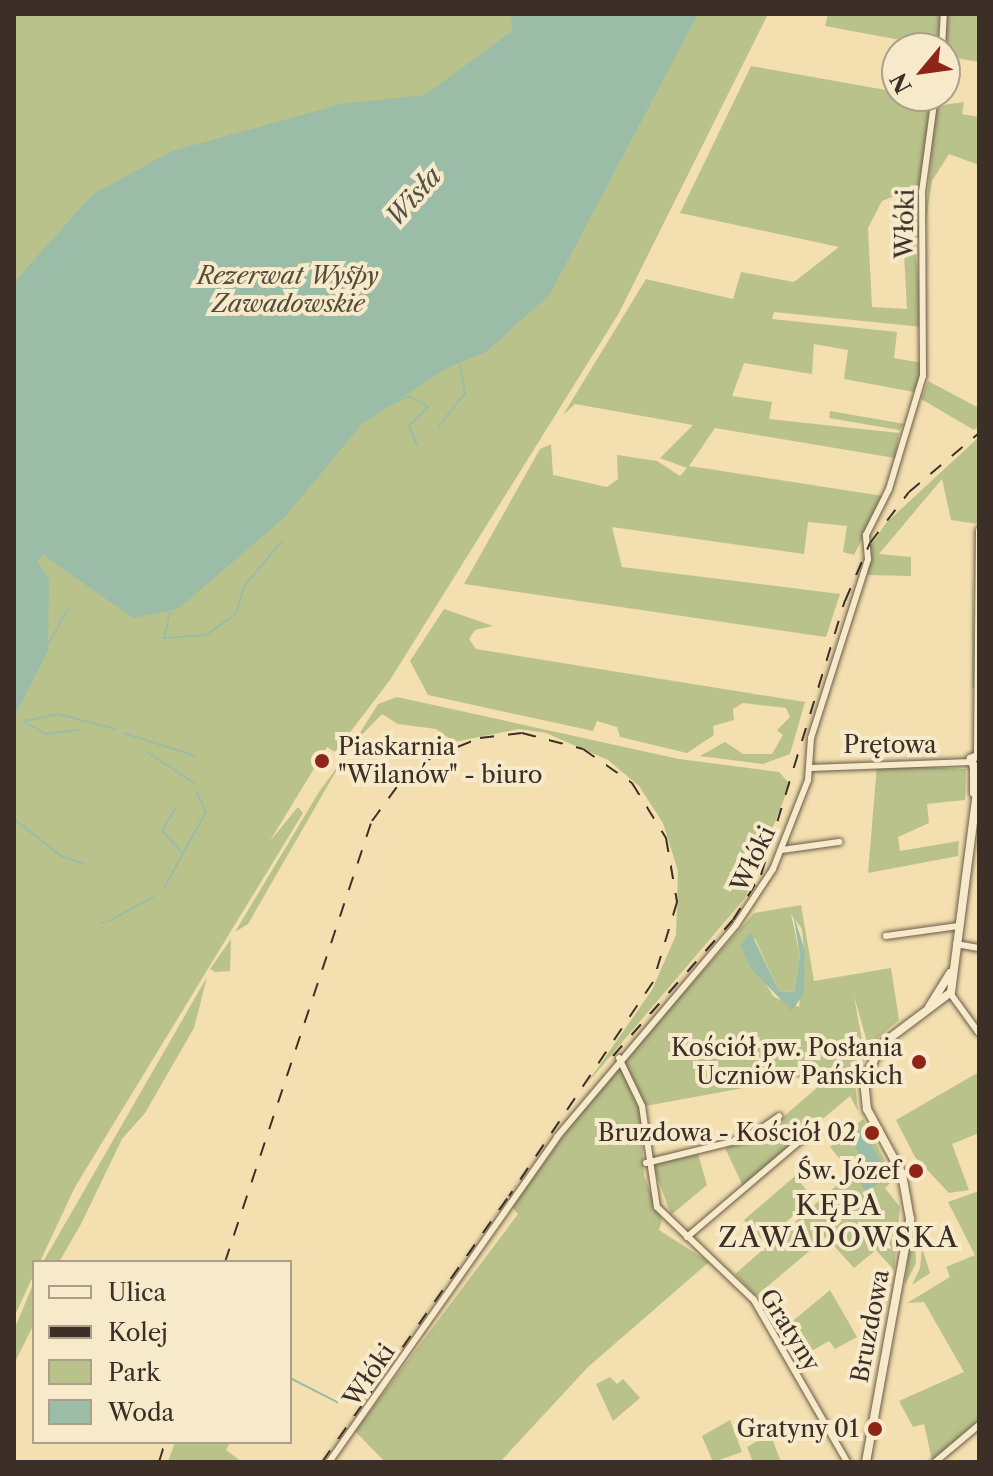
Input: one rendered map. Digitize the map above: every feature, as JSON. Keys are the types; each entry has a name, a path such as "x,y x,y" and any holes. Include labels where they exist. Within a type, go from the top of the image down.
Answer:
{"street":[{"name":"Włóki","path":"329,1462 619,1058 736,925 781,850 810,768 811,738 868,559 866,535 889,489 925,367 925,154 932,112"},
{"path":"977,764 979,530"},
{"name":"Prętowa","path":"810,768 977,764"},
{"name":"Bruzdowa","path":"866,1462 910,1219 902,1174 867,1109 863,1084 879,1048 929,1008 946,990 953,967 977,764"},
{"path":"781,850 839,842"},
{"path":"886,936 958,926"},
{"path":"956,944 979,948"},
{"path":"946,990 979,1033"},
{"name":"Gratyny","path":"619,1058 642,1106 646,1163 657,1207 754,1300 847,1462"},
{"path":"646,1163 758,1135 779,1116"},
{"path":"687,1237 814,1129"},
{"path":"935,1462 979,1425"},
{"name":"Bruzdowa","path":"859,1462 866,1450"}],"green space":[{"name":"Rezerwat Wyspy Zawadowskie","path":"14,14 768,14 619,313 390,680 335,752 327,747 270,841 298,807 303,813 75,1187 41,1260 32,1260 32,1279 14,1317"},
{"path":"828,14 940,14 939,32 881,32 881,36 825,26"},
{"path":"947,14 979,14 979,62 961,59 961,32 946,32"},
{"path":"751,66 881,89 881,112 929,112 920,186 882,201 868,228 872,307 907,309 901,195 919,195 919,238 914,237 923,327 774,312 772,319 897,332 894,358 923,363 914,392 844,379 848,350 814,344 812,374 744,363 732,396 772,402 769,419 899,433 895,458 715,428 689,466 883,496 854,555 843,552 847,526 808,522 804,554 612,527 622,567 840,594 826,637 464,584 540,449 551,444 553,475 607,487 618,479 617,455 657,461 680,476 687,468 660,458 693,425 575,404 563,415 646,279 733,299 741,272 794,282 839,247 680,213"},
{"path":"961,102 964,102 962,114 979,117 979,165 949,154 932,181 924,233 935,112 961,112"},
{"path":"928,381 979,408 979,426 974,430 921,399"},
{"path":"830,411 905,424 899,430 829,418"},
{"path":"979,437 979,524 951,520 942,479 879,554 911,557 911,576 868,575 869,548 886,523"},
{"path":"972,575 975,687 972,688"},
{"path":"444,609 493,626 475,630 469,639 476,649 805,702 790,754 763,764 700,756 725,742 743,754 772,754 783,735 777,730 790,717 786,708 743,703 733,709 734,720 713,726 714,735 687,753 620,737 617,727 597,721 593,731 428,695 410,661"},
{"path":"397,697 679,759 779,772 790,784 745,898 585,1086 652,990 676,935 678,871 663,823 639,786 608,760 546,733 519,729 454,742 436,729 398,724 382,714 353,744 378,704"},
{"path":"343,759 248,924 235,932 319,792"},
{"path":"877,765 966,769 965,800 927,804 929,823 898,837 900,851 959,841 958,856 868,873"},
{"path":"801,905 814,981 891,968 899,1020 874,1041 867,1042 854,996 863,1045 871,1044 855,1083 858,1111 850,1096 743,1186 725,1148 758,1139 836,1071 640,1107 644,1176 662,1220 659,1230 709,1262 588,1367 500,1462 385,1462 355,1431 518,1214 512,1207 589,1100 754,913","holes":["791,914 802,929 805,961 799,1007 774,997 740,944 755,939 779,991 794,992 800,956"]},
{"path":"231,939 230,971 215,972 210,969"},
{"path":"207,977 194,1028 145,1113 122,1139 60,1260 44,1260"},
{"path":"979,1072 979,1133 952,1144 969,1190 949,1193 915,1157 896,1120"},
{"path":"863,1119 894,1179 885,1188 900,1207 894,1270 876,1250 854,1268 826,1237 756,1296 735,1274 851,1173 830,1147"},
{"path":"698,1154 707,1185 671,1215 653,1165"},
{"path":"795,1176 813,1198 764,1242 744,1220"},
{"path":"979,1191 979,1420 932,1460 924,1424 913,1427 899,1401 964,1372 924,1302 907,1303 950,1277 946,1267 975,1255 948,1202"},
{"path":"915,1245 916,1263 905,1285 909,1249"},
{"path":"922,1248 930,1273 912,1285 920,1268"},
{"path":"32,1287 32,1328 14,1364 14,1330"},
{"path":"830,1290 857,1337 835,1349 829,1341 794,1361 777,1334"},
{"path":"610,1377 617,1384 623,1379 640,1398 613,1421 596,1384"},
{"path":"730,1420 742,1452 713,1462 702,1436"},
{"path":"770,1433 781,1462 753,1462 747,1447"},
{"path":"174,1444 229,1444 226,1450 242,1462 168,1462"}],"water":[{"name":"Wisła","path":"511,14 698,14 550,294 486,352 447,368 362,424 285,517 178,609 133,618 43,555 37,561 49,579 48,651 14,717 14,282 93,194 172,151 341,104 425,95 512,31"},
{"path":"793,913 805,951 804,993 792,1011 752,970 740,945 751,933 779,991 794,992 800,956"},
{"path":"857,1131 863,1131 888,1174 868,1193 857,1179 864,1162 851,1140"}],"waterway":[{"path":"439,426 465,393 460,365"},
{"path":"388,405 410,396 428,407 409,426 417,445"},
{"path":"170,612 164,638 206,635 236,614 244,586 282,541"},
{"path":"46,648 68,609"},
{"path":"25,721 58,714 116,729"},
{"path":"25,722 46,734 81,730"},
{"path":"124,733 195,756"},
{"path":"147,752 194,783"},
{"path":"164,888 206,812 197,793"},
{"path":"176,808 162,830 182,853"},
{"path":"14,819 61,856 86,864"},
{"path":"109,921 153,897"},
{"path":"292,1379 337,1402"}],"railway":[{"path":"613,1056 733,920 761,875 845,601 870,543 909,492 979,433"},
{"path":"226,1260 372,821 399,784 432,757 480,738 522,733 583,749 632,783 666,838 677,902 653,982 509,1196"},
{"path":"322,1462 515,1187"},
{"path":"159,1462 164,1444"}],"place":[{"name":"Piaskarnia \"Wilanów\" - biuro","path":"322,761"},
{"name":"Kościół pw. Posłania Uczniów Pańskich","path":"919,1062"},
{"name":"Bruzdowa - Kościół 02","path":"872,1133"},
{"name":"Św. Józef","path":"916,1171"},
{"name":"Gratyny 01","path":"875,1429"}],"district":[{"name":"KĘPA ZAWADOWSKA","path":"839,1221"}]}
